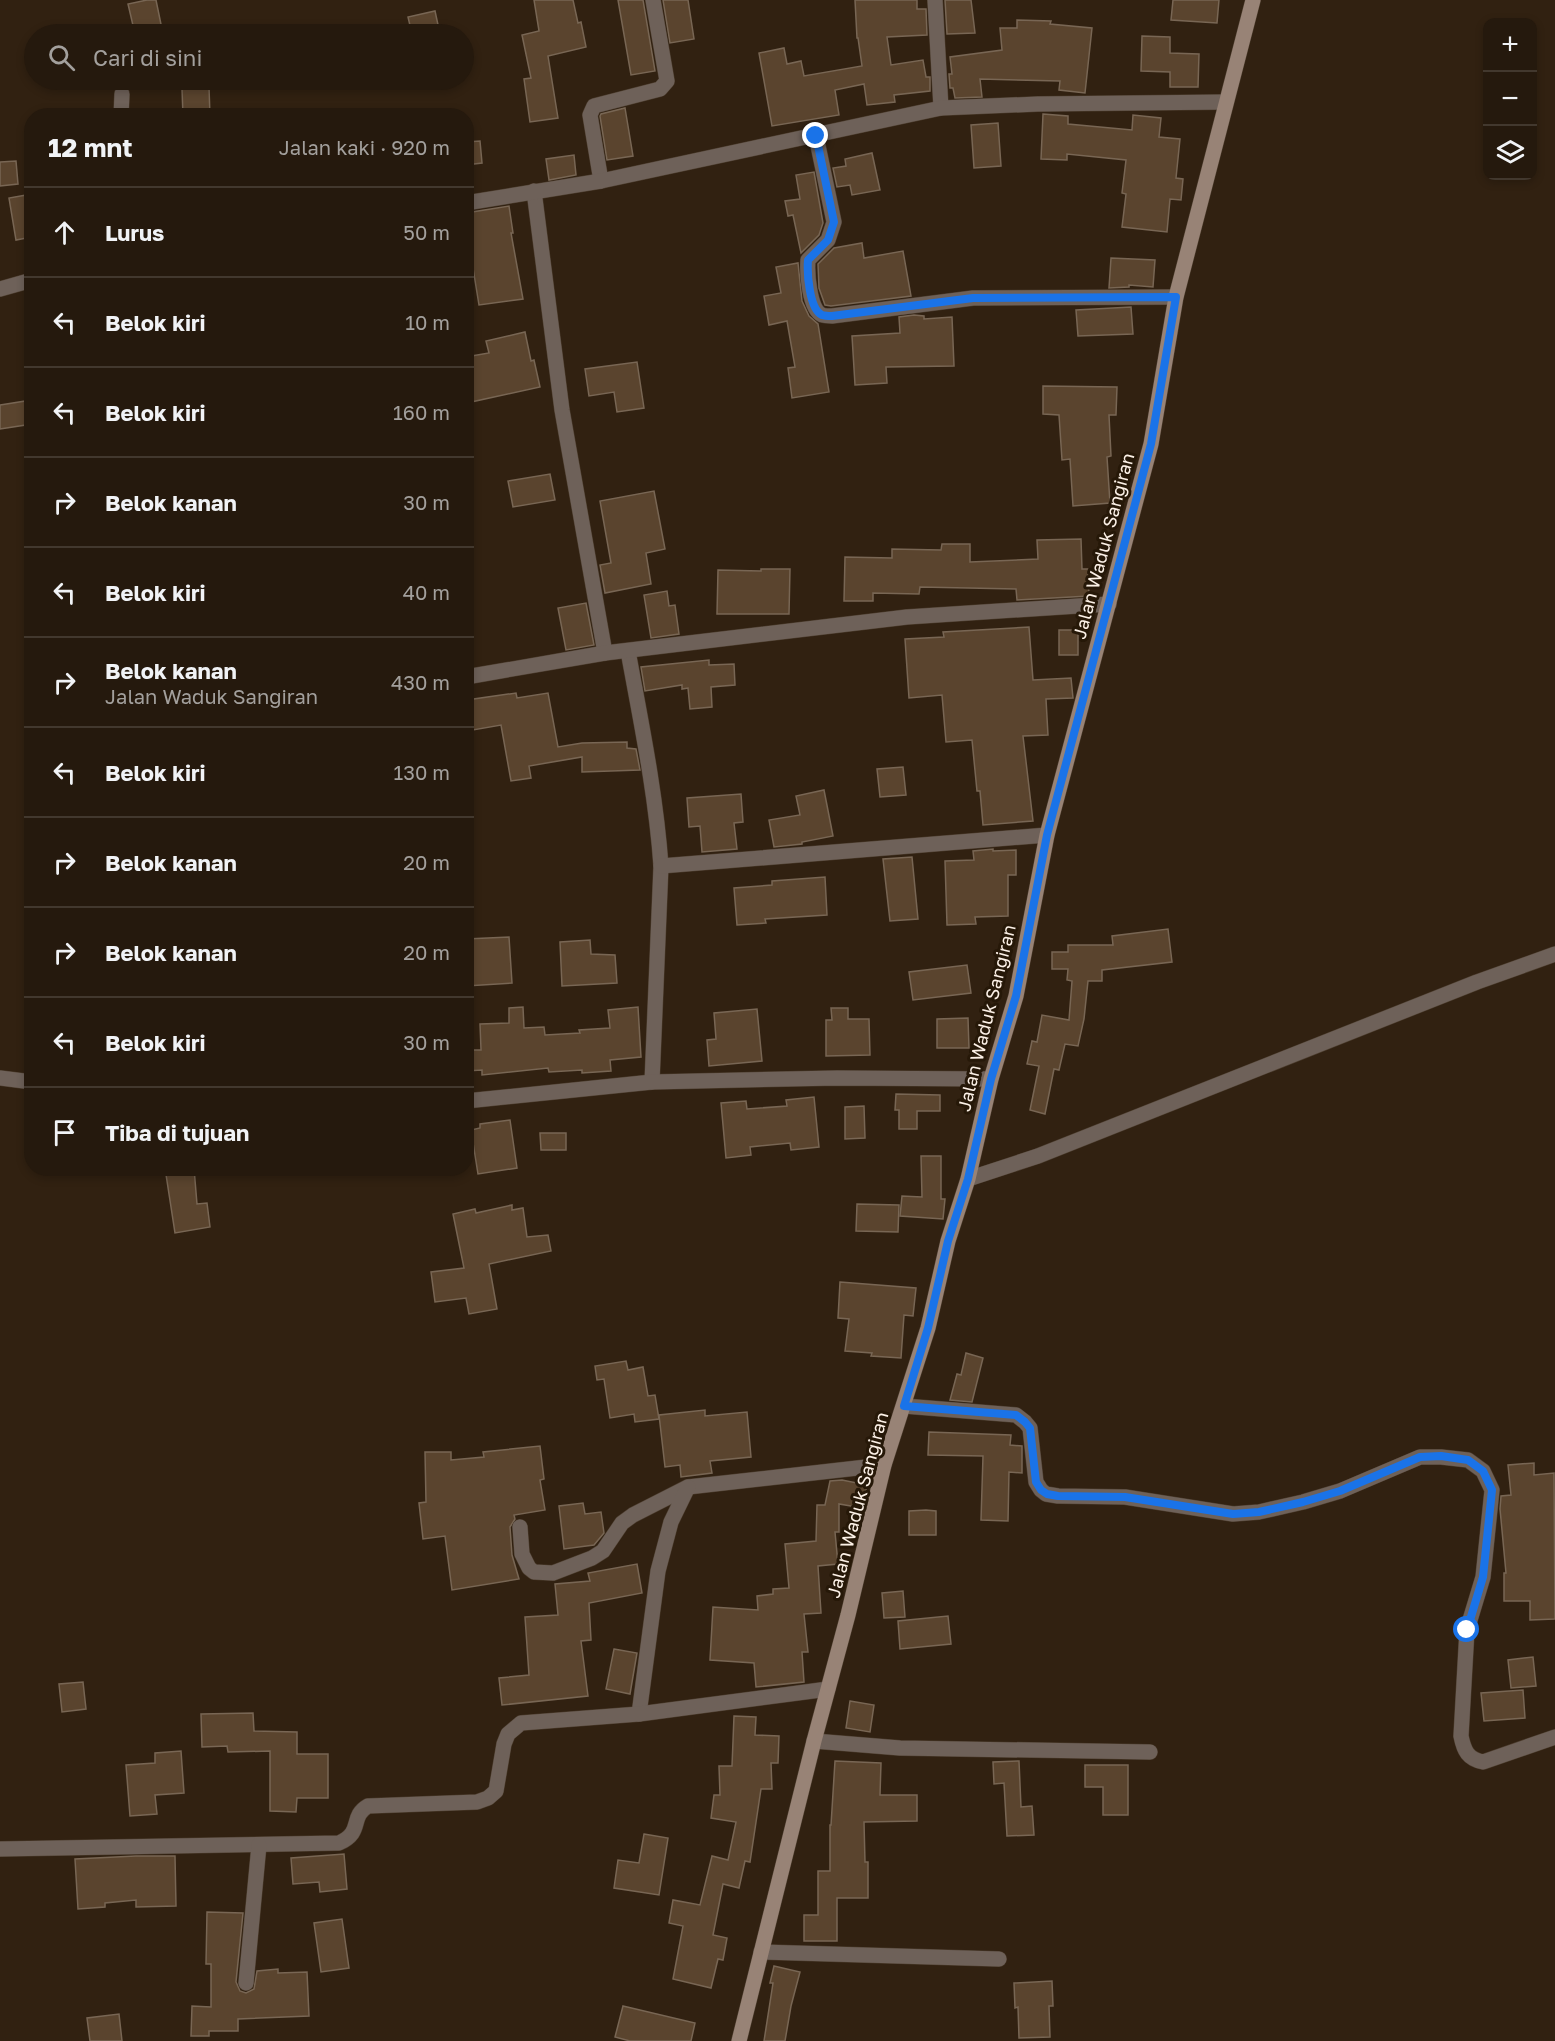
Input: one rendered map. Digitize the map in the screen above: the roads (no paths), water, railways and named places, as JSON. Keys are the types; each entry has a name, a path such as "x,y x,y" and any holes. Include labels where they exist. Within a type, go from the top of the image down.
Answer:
{"street":[{"path":"601,181 591,110 594,106 660,89 667,81 653,0"},
{"path":"935,0 941,108"},
{"name":"Jalan Waduk Sangiran","path":"739,2041 814,1741 849,1616 884,1465 928,1328 948,1241 968,1179 991,1079 1016,996 1047,835 1151,444 1176,297 1253,0"},
{"path":"121,108 122,94"},
{"path":"474,202 601,181 941,108 1038,104 1226,102"},
{"path":"816,136 834,222 828,240 808,260 810,292 816,309 822,315 832,316 973,298 1176,297"},
{"path":"534,191 562,410 605,653"},
{"path":"0,289 24,282"},
{"path":"474,676 605,653 907,617 1109,604"},
{"path":"628,651 649,767 661,866 652,1082"},
{"path":"661,866 1047,835"},
{"path":"968,1179 1038,1156 1478,982 1555,954"},
{"path":"0,1078 24,1081"},
{"path":"474,1100 652,1082 837,1078 991,1079"},
{"path":"904,1406 1016,1415 1030,1428 1036,1482 1047,1494 1125,1497 1233,1514 1259,1512 1340,1491 1420,1457 1441,1456 1468,1460 1483,1471 1492,1490 1483,1577 1467,1630 1461,1736 1464,1752 1474,1760 1484,1762 1555,1737"},
{"path":"520,1527 522,1554 529,1568 534,1572 553,1573 592,1558 603,1551 617,1529 633,1515 688,1487 884,1465"},
{"path":"639,1714 658,1571 671,1522 688,1487"},
{"path":"0,1849 339,1843 354,1833 359,1813 368,1806 477,1802 488,1798 496,1791 504,1744 508,1734 521,1723 639,1714 828,1689"},
{"path":"814,1741 900,1748 1150,1752"},
{"path":"246,1983 259,1845"},
{"path":"761,1952 999,1959"}]}
